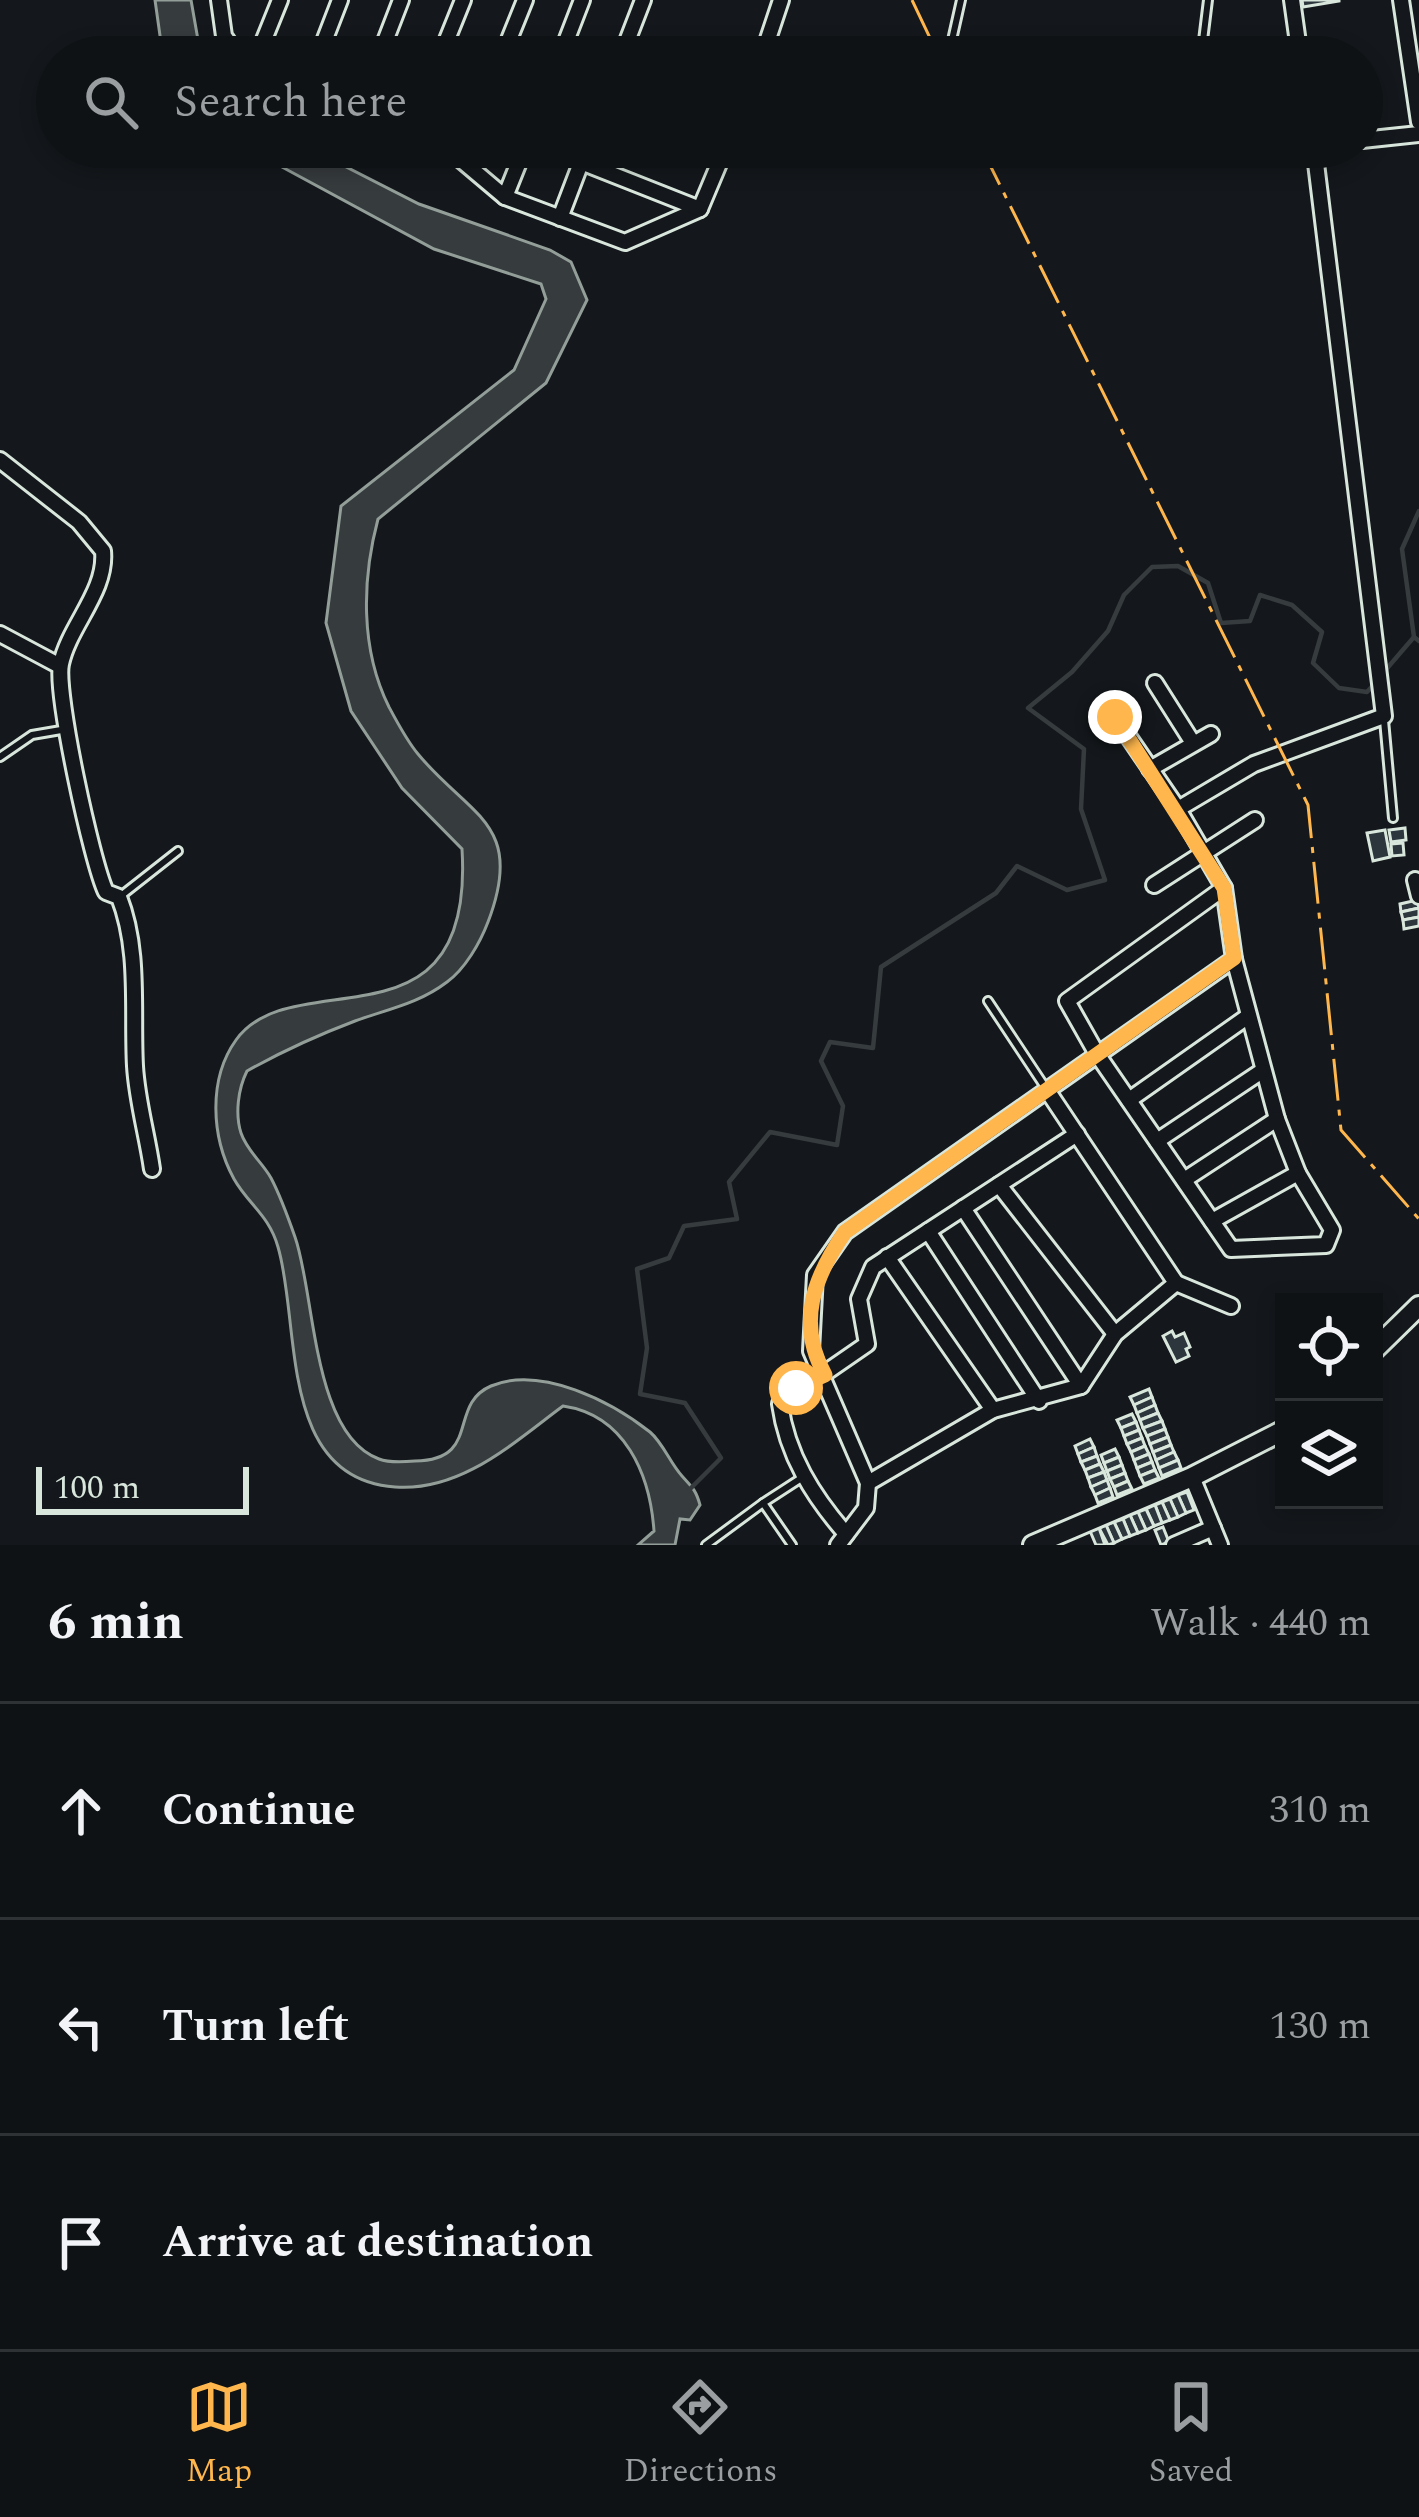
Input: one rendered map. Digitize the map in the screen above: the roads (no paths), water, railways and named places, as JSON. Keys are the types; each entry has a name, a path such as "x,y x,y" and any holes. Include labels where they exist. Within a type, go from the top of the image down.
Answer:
{"street":[{"path":"219,0 224,36"},
{"path":"265,36 280,0"},
{"path":"325,36 340,0"},
{"path":"387,36 401,0"},
{"path":"448,36 463,0"},
{"path":"510,36 525,0"},
{"path":"568,36 582,0"},
{"path":"629,36 643,0"},
{"path":"769,36 781,0"},
{"path":"1292,0 1297,36"},
{"path":"1401,0 1419,122"},
{"path":"1383,138 1419,134"},
{"path":"478,168 506,197 626,242 700,209 717,168"},
{"path":"506,197 517,168"},
{"path":"560,218 579,168"},
{"path":"614,168 700,209"},
{"path":"1178,809 1254,764 1384,716 1317,168"},
{"path":"0,460 79,522 104,551 99,580 60,666 93,860 106,892 119,897 133,964 138,1100 152,1168"},
{"path":"0,634 60,666"},
{"path":"1155,683 1193,743"},
{"path":"1115,717 1178,809 1224,888 1234,958 1262,1071 1298,1173 1332,1230 1326,1245 1233,1250 1097,1054 1067,1001 1224,888"},
{"path":"1150,769 1211,734"},
{"path":"1154,885 1255,820"},
{"path":"1415,880 1419,896"},
{"path":"1077,1134 873,1267 859,1299 867,1344 825,1375 796,1388 780,1404 814,1498 842,1539 866,1508 868,1483 825,1375 811,1351 815,1275 845,1232 1234,958"},
{"path":"1129,1100 1247,1017"},
{"path":"1157,1141 1262,1071"},
{"path":"1048,1090 1176,1283 1231,1306"},
{"path":"1184,1180 1277,1119"},
{"path":"1212,1221 1298,1173"},
{"path":"999,1184 1115,1334"},
{"path":"962,1208 1082,1386"},
{"path":"928,1231 1039,1401"},
{"path":"886,1257 993,1410"},
{"path":"868,1483 993,1410 1082,1386 1115,1334 1176,1283"},
{"path":"1383,1341 1419,1306"},
{"path":"1033,1545 1192,1478 1275,1435"},
{"path":"1192,1478 1220,1545"},
{"path":"1174,1545 1213,1528"}],"lane":[{"path":"953,36 961,0"},
{"path":"1204,36 1208,0"},
{"path":"1384,716 1393,818"},
{"path":"0,757 32,735 70,729"},
{"path":"119,897 178,850"},
{"path":"988,1000 1048,1090"},
{"path":"706,1545 804,1476"},
{"path":"763,1503 792,1545"}],"waterway":[{"path":"1414,637 1402,549 1419,511"},
{"path":"689,1490 721,1458 685,1403 640,1394 647,1348 637,1269 669,1258 684,1226 737,1219 729,1182 770,1132 837,1145 843,1106 821,1061 830,1042 873,1048 881,967 996,893 1017,866 1067,890 1105,880 1081,809 1084,749 1028,708 1072,672 1108,631 1124,595 1152,567 1178,566 1208,583 1221,623 1250,621 1260,595 1292,605 1322,632 1313,663 1339,688 1367,692 1376,682"},
{"path":"1383,673 1414,637 1419,641"}]}
